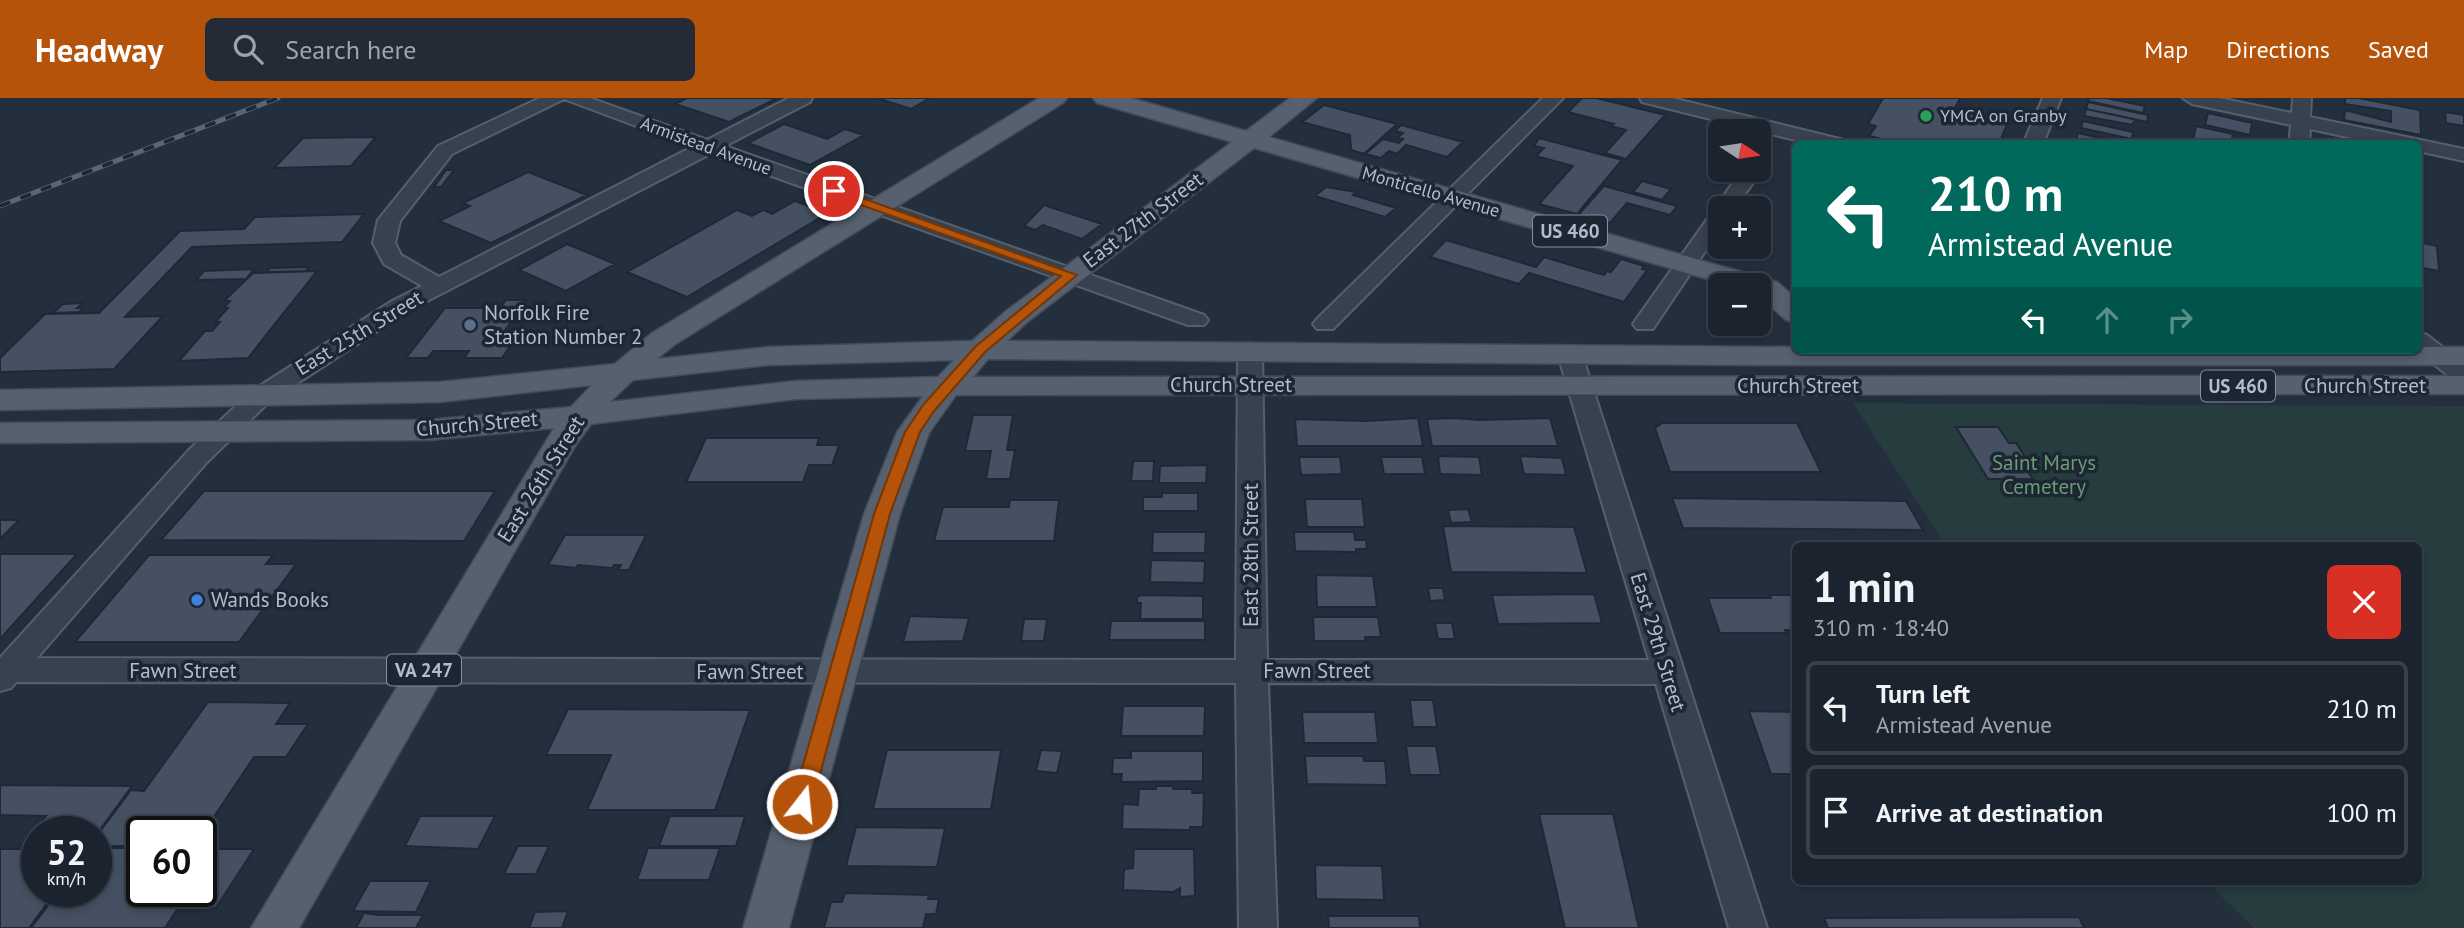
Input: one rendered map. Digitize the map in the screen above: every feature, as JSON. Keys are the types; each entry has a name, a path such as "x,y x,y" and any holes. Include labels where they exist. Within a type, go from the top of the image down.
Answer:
{"main road":[{"name":"East 26th Street","path":"274,928 559,443 579,416 619,374 663,339 1055,98"},
{"name":"Monticello Avenue","path":"1105,98 1715,273"},
{"name":"East 27th Street","path":"766,928 892,482 912,432 980,349 1016,317 1305,98"},
{"name":"Monticello Avenue","path":"1771,289 1792,295"},
{"path":"1771,294 1792,311"},
{"path":"1763,356 1792,341"},
{"name":"Church Street","path":"0,400 440,392 769,356 980,349 1570,355 1902,354"},
{"name":"Church Street","path":"2422,351 2441,351"},
{"path":"1973,354 2013,386"},
{"name":"Church Street","path":"0,433 429,430 579,416 796,390 947,386 2464,385"}],"street":[{"path":"439,286 392,259 384,243 389,220 445,150 555,98"},
{"name":"Armistead Avenue","path":"572,98 1196,320"},
{"name":"East 25th Street","path":"3,673 222,432 261,396 345,338 439,286 803,98"},
{"path":"1325,324 1554,98"},
{"path":"1650,98 1708,125"},
{"path":"2035,140 2052,98"},
{"path":"2192,98 2391,140"},
{"path":"2299,140 2302,98"},
{"path":"2422,146 2464,155"},
{"path":"1771,151 1792,149"},
{"path":"1645,324 1708,232"},
{"name":"East 28th Street","path":"1250,350 1252,671 1258,928"},
{"path":"2441,351 2464,376"},
{"name":"East 29th Street","path":"1570,355 1748,928"},
{"name":"Fawn Street","path":"3,673 1667,672"}],"green space":[{"name":"Saint Marys Cemetery","path":"1853,403 2464,406 2464,928 2254,928 2210,885 2422,885 2422,542 1943,542"}],"building":[{"path":"687,98 777,98 729,122 675,104"},
{"path":"877,98 930,98 911,109"},
{"path":"1582,98 1596,98 1665,115 1626,159 1605,153 1626,130 1611,126 1614,124 1568,112"},
{"name":"YMCA on Granby","path":"1883,98 1960,98 1954,110 2008,122 2001,140 1886,140 1869,136 1876,126 1868,124"},
{"path":"2089,98 2106,98 2145,106 2143,113 2088,101"},
{"path":"2345,98 2420,110 2421,135 2344,120 2345,110 2391,122 2391,111 2345,104"},
{"path":"2088,102 2148,115 2147,122 2086,109"},
{"path":"1324,105 1397,124 1364,154 1351,150 1350,135 1302,122"},
{"path":"2086,109 2134,119 2133,125 2084,116"},
{"path":"2445,112 2464,115 2464,126 2446,123"},
{"path":"2208,113 2252,123 2250,135 2205,125"},
{"path":"2083,121 2133,132 2132,139 2081,128"},
{"path":"784,124 827,139 845,129 864,135 810,165 748,143"},
{"path":"1401,125 1463,142 1447,157 1406,145 1397,154 1389,151 1381,158 1365,154 1383,139 1399,143 1403,139 1397,138 1403,133 1395,131"},
{"path":"2196,126 2233,134 2232,140 2193,140"},
{"path":"2078,133 2109,140 2076,140"},
{"path":"376,137 351,166 274,168 303,138"},
{"path":"1539,138 1622,160 1577,214 1539,204 1573,166 1536,156 1544,148 1534,146"},
{"path":"446,170 454,170 441,187 434,187"},
{"path":"528,172 587,195 491,243 439,221 470,206 463,203"},
{"path":"1642,181 1671,189 1662,200 1633,192"},
{"path":"1604,186 1677,206 1670,215 1627,203 1610,223 1579,214"},
{"path":"1326,187 1356,192 1353,195 1396,208 1385,217 1315,196"},
{"path":"795,201 828,213 687,297 627,272 737,210 752,216 763,210 772,214"},
{"path":"1044,205 1102,224 1082,239 1043,225 1035,230 1024,226"},
{"path":"364,214 342,242 192,247 125,317 163,316 114,369 0,372 0,358 45,314 99,313 180,231 244,229 255,217"},
{"path":"1446,240 1536,267 1544,257 1604,275 1607,271 1611,272 1621,259 1644,266 1642,269 1647,270 1624,302 1529,273 1519,284 1430,257"},
{"path":"2422,243 2437,246 2439,271 2422,268"},
{"path":"567,244 615,264 566,291 519,270"},
{"path":"309,267 306,271 267,272 270,268"},
{"path":"254,269 246,279 196,280 204,271"},
{"path":"317,271 248,358 179,361 205,331 212,331 220,322 215,322 228,308 224,308 230,301 224,301 253,273"},
{"name":"Norfolk Fire Station Number 2","path":"506,300 526,300 497,342 513,342 502,358 464,358 469,351 433,351 428,358 406,358 445,308 500,308"},
{"path":"83,303 77,308 83,308 79,312 53,313 63,304"},
{"path":"973,415 1013,415 1007,450 1015,450 1010,479 986,479 991,451 965,451"},
{"path":"1418,418 1423,446 1297,446 1295,419 1367,421"},
{"path":"1550,418 1558,446 1432,446 1427,419"},
{"path":"1662,423 1797,423 1821,472 1670,472 1655,428"},
{"path":"1956,427 1998,427 2009,443 2016,443 2029,463 2022,463 2033,479 1988,479"},
{"path":"706,438 819,438 817,445 839,445 832,465 809,465 803,482 686,482"},
{"path":"1438,456 1479,457 1482,475 1440,474"},
{"path":"1520,456 1562,458 1566,475 1524,474"},
{"path":"1299,457 1340,457 1342,474 1301,475"},
{"path":"1381,457 1422,457 1425,474 1384,474"},
{"path":"1133,461 1154,461 1153,481 1131,481"},
{"path":"1207,465 1206,483 1159,483 1160,466"},
{"path":"204,491 495,491 464,541 161,540"},
{"path":"1162,493 1198,493 1198,511 1143,511 1143,497 1162,497"},
{"path":"1672,498 1906,501 1923,530 1683,528"},
{"path":"1305,499 1362,499 1365,527 1307,527"},
{"path":"1010,500 1059,500 1054,541 934,541 943,507 1009,507"},
{"path":"1468,509 1472,522 1451,523 1448,510"},
{"path":"0,520 19,520 0,539"},
{"path":"1443,526 1574,527 1587,573 1451,572"},
{"path":"1153,532 1206,532 1205,553 1152,553"},
{"path":"1294,532 1354,532 1355,540 1366,540 1367,549 1356,549 1356,552 1295,551"},
{"path":"565,535 646,535 629,570 618,570 621,565 614,565 612,568 578,565 576,568 548,565"},
{"path":"0,554 77,554 0,639"},
{"path":"149,555 273,555 266,564 296,564 239,642 75,642"},
{"path":"1151,560 1205,561 1204,583 1150,582"},
{"path":"1316,575 1373,576 1377,607 1317,607"},
{"path":"1428,588 1443,588 1445,600 1430,601"},
{"path":"1594,594 1602,623 1498,624 1492,595"},
{"path":"1770,595 1792,595 1792,630 1785,630 1786,633 1720,633 1708,598 1771,598"},
{"path":"1203,596 1203,619 1140,619 1141,603 1137,603 1137,597"},
{"path":"910,616 969,618 963,641 903,642"},
{"path":"1313,617 1378,617 1381,637 1365,637 1365,641 1314,641"},
{"path":"1024,619 1047,619 1044,641 1021,641"},
{"path":"1111,621 1205,621 1205,640 1109,640"},
{"path":"1435,623 1452,623 1455,639 1438,639"},
{"path":"1410,700 1433,700 1437,727 1413,727"},
{"path":"208,702 290,703 276,724 308,724 286,757 254,757 214,816 126,816 126,846 112,846 112,816 131,790 144,791"},
{"path":"1123,706 1205,706 1204,736 1121,736"},
{"path":"568,709 750,710 715,810 587,810 611,755 546,755"},
{"path":"1749,711 1792,712 1792,774 1771,774"},
{"path":"1302,712 1375,712 1378,743 1304,743"},
{"path":"1406,746 1436,746 1441,775 1410,775"},
{"path":"887,750 1001,750 991,809 873,809"},
{"path":"1041,750 1062,751 1057,773 1036,771"},
{"path":"1131,751 1203,751 1203,781 1121,782 1122,774 1112,774 1113,758 1131,758"},
{"path":"1305,756 1363,756 1364,761 1385,761 1387,785 1307,784"},
{"path":"0,785 132,786 110,816 0,815"},
{"path":"1156,786 1173,786 1173,789 1192,789 1192,793 1204,793 1203,827 1190,827 1190,830 1122,829 1123,804 1138,805 1139,789 1156,789"},
{"path":"1539,814 1613,814 1639,928 1565,928"},
{"path":"420,816 495,816 478,849 405,846"},
{"path":"670,816 745,816 736,846 659,846"},
{"path":"856,827 945,828 937,867 846,866"},
{"path":"518,846 549,846 536,874 504,874"},
{"path":"112,848 126,848 126,907 217,907 178,908 165,928 31,928 47,907 112,907"},
{"path":"648,848 720,848 709,880 637,880"},
{"path":"0,849 21,849 21,907 44,907 29,928 0,928"},
{"path":"217,849 254,849 217,906"},
{"path":"1134,849 1194,849 1195,896 1180,897 1180,888 1173,892 1123,890 1124,869 1133,868"},
{"path":"1315,865 1382,866 1384,900 1316,899"},
{"path":"370,881 431,881 416,912 353,911"},
{"path":"845,893 929,895 928,899 939,899 936,914 926,914 923,928 824,928 831,902 842,902"},
{"path":"568,911 562,928 529,928 535,912"},
{"path":"364,913 423,915 416,928 356,928"},
{"path":"1328,916 1419,916 1420,928 1329,928"},
{"path":"2079,917 2084,928 1828,928 1824,918"}],"railway":[{"path":"0,206 278,98"}],"place":[{"name":"YMCA on Granby","path":"1926,116"},
{"name":"Norfolk Fire Station Number 2","path":"470,325"},
{"name":"Wands Books","path":"197,600"}],"route":[{"path":"802,804 882,514 912,432 928,408 980,349 1016,317 1071,275 834,191"}]}
